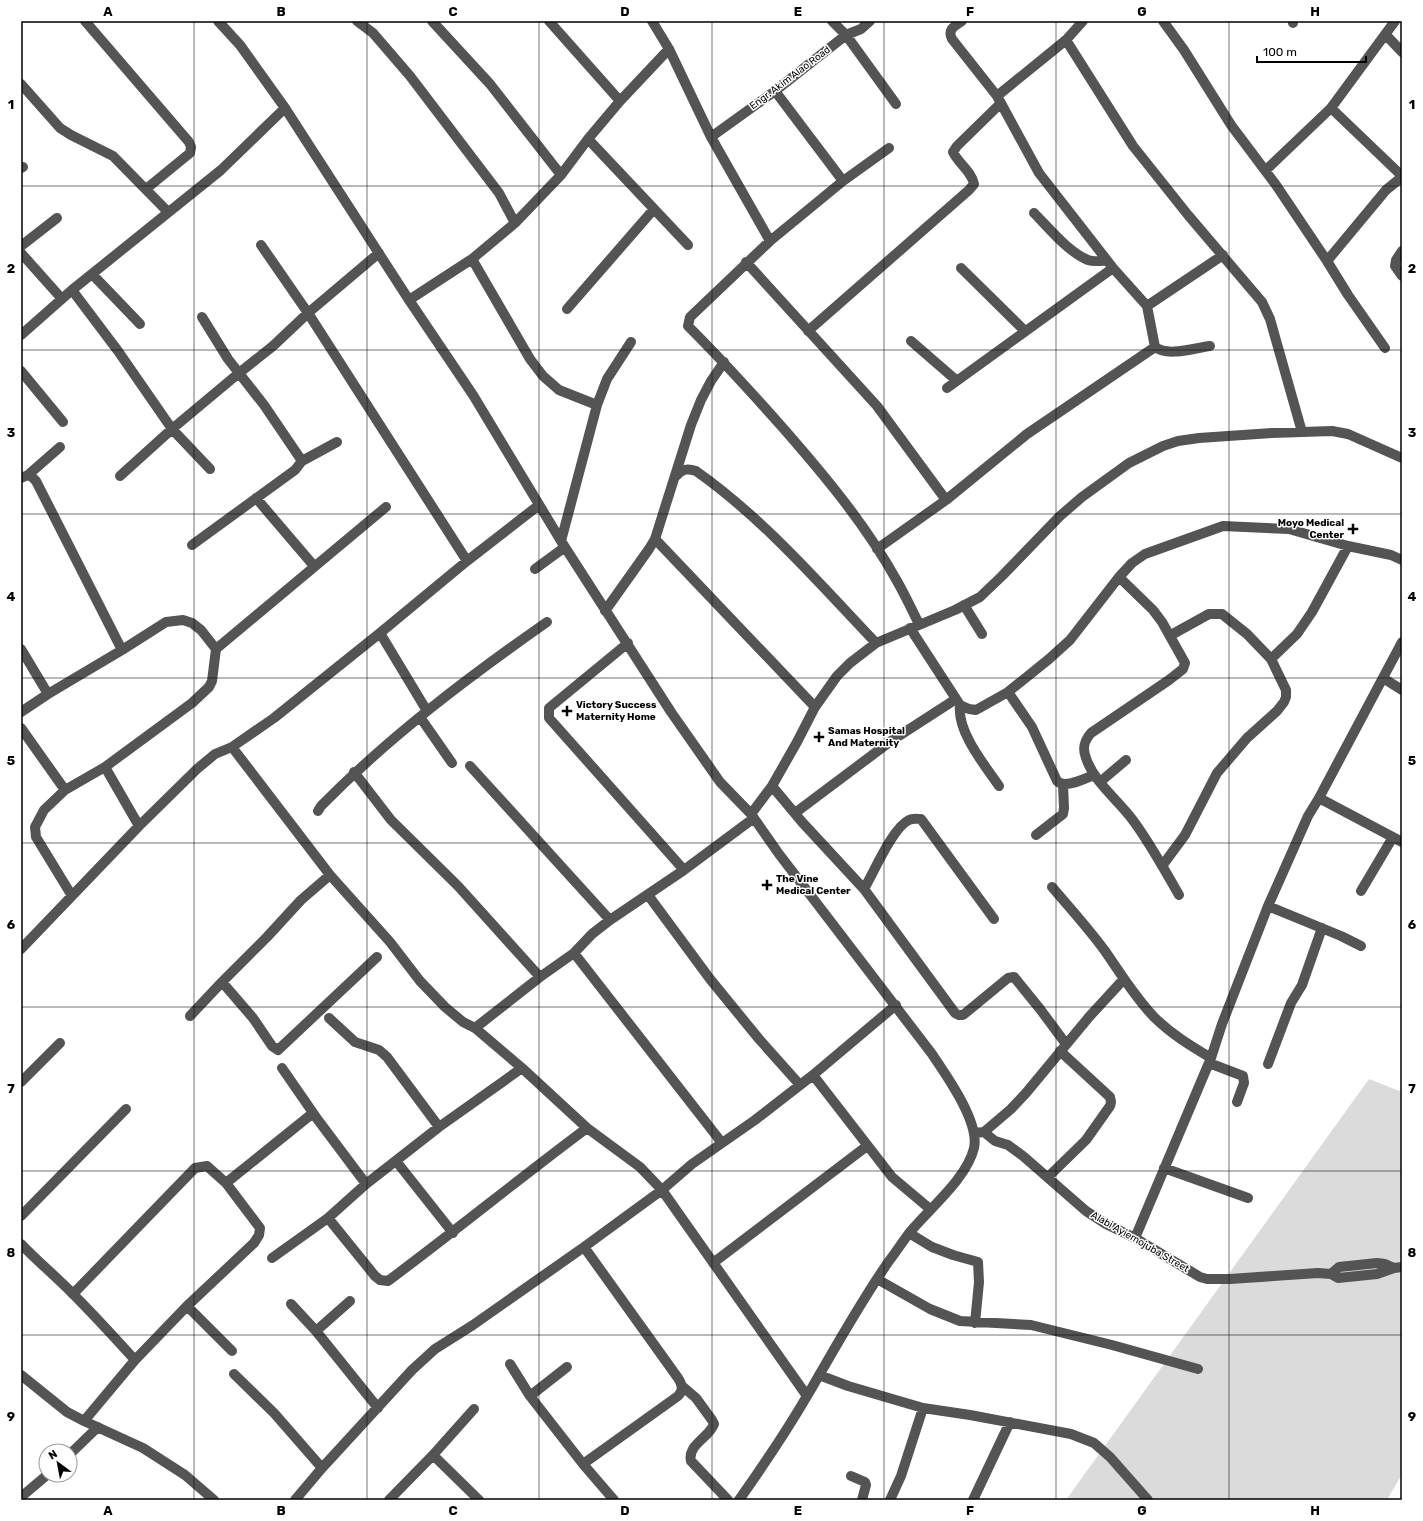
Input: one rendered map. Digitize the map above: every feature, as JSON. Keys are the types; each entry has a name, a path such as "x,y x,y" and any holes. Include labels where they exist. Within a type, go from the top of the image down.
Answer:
{"street":[{"path":"85,21 189,142 191,147 190,153 146,189"},
{"path":"218,21 240,45 285,108 473,396 539,506 671,712 720,782 753,816 779,854 896,1005 954,1085 979,1133"},
{"path":"357,21 373,33 410,76 499,193 515,223"},
{"path":"432,21 490,84 561,175"},
{"path":"549,21 620,100"},
{"path":"652,21 669,49 711,137 770,242"},
{"path":"832,21 846,35 896,104"},
{"name":"Engr. Akim Alao Road","path":"711,137 775,91 846,35 861,29 870,21"},
{"path":"962,21 950,30 949,34 999,100 1039,174 1106,260 1147,306 1155,347 1160,351 1167,352 1210,346"},
{"path":"808,331 969,190 974,184 973,178 956,159 953,152 957,146 999,100 1066,40 1083,21"},
{"path":"1163,21 1184,50 1231,125 1266,170 1328,261 1348,295 1386,348"},
{"path":"1266,170 1331,108 1396,21"},
{"path":"1386,35 1402,52"},
{"path":"1066,40 1125,136 1188,215 1258,297 1266,310 1302,432"},
{"path":"409,300 472,259 515,223 561,175 620,100 669,49"},
{"path":"21,84 60,128 113,156 168,212"},
{"path":"775,91 843,181"},
{"path":"21,335 72,290 221,170 285,108"},
{"path":"1328,261 1386,190 1402,176 1331,108"},
{"path":"588,139 688,245"},
{"path":"890,148 843,181 746,262 690,317 688,326 724,362 821,472 878,549 897,580 915,626 958,702 959,712 965,730 975,751 999,786"},
{"path":"567,309 654,209"},
{"path":"1034,213 1071,249 1080,255 1089,260 1106,260"},
{"path":"21,246 57,218"},
{"path":"261,245 308,313 467,561"},
{"path":"1402,251 1396,260 1395,266 1402,276"},
{"path":"21,253 62,299"},
{"path":"120,476 172,429 239,372 273,346 308,313 379,253"},
{"path":"1147,306 1223,255"},
{"path":"472,259 530,359 543,376 559,390 598,405"},
{"path":"746,262 877,406 946,500"},
{"path":"961,268 1025,331"},
{"path":"947,388 956,380 1113,268"},
{"path":"92,274 140,324"},
{"path":"72,290 118,351 172,429 210,469"},
{"path":"202,317 225,354 302,461"},
{"path":"911,341 956,380"},
{"path":"535,569 563,544 598,405 607,379 631,342"},
{"path":"878,549 946,500 1027,434 1155,347"},
{"path":"605,611 655,539 691,425 701,400 711,381 724,362"},
{"path":"21,371 63,422"},
{"path":"475,1028 540,977 574,953 592,934 610,920 684,870 753,816 772,786 815,707 840,673 850,663 876,643 964,605 980,596 991,588 1060,516 1082,497 1130,463 1163,446 1178,441 1213,437 1302,432 1339,432 1348,434 1402,458"},
{"path":"192,545 295,470 302,461 337,442"},
{"path":"24,476 60,447"},
{"path":"676,476 681,470 688,468 696,470 744,508 766,528 876,643"},
{"path":"24,476 32,477 36,481 122,650"},
{"path":"256,498 314,566"},
{"path":"21,949 139,826 214,754 232,747 274,718 467,561 539,506"},
{"path":"72,896 36,837 35,827 44,810 65,790 105,767 192,703 209,687 212,681 216,649 386,507"},
{"path":"958,702 969,710 976,710 1008,692 1070,640 1119,577 1132,563 1145,554 1222,526 1289,529 1348,546 1391,555 1402,560"},
{"path":"655,539 815,707"},
{"path":"1271,659 1297,634 1312,612 1348,546"},
{"path":"1119,577 1153,610 1171,635 1185,663 1183,668 1169,680 1091,733 1085,740 1085,758 1097,779 1132,819 1179,895"},
{"path":"964,605 982,634"},
{"path":"1162,866 1185,835 1217,773 1247,738 1277,711 1284,702 1286,690 1271,659 1248,634 1222,614 1209,614 1171,635"},
{"path":"21,712 166,622 183,620 192,623 201,630 216,649"},
{"path":"318,811 320,806 354,772 423,714 494,659 548,622"},
{"path":"380,633 423,714 452,763"},
{"path":"1135,1238 1210,1061 1222,1024 1268,906 1308,816 1402,642"},
{"path":"628,643 549,708 549,718 684,870"},
{"path":"21,649 48,694"},
{"path":"1383,678 1402,690"},
{"path":"1008,692 1032,727 1057,781 1062,784 1097,779 1126,760"},
{"path":"795,813 891,741 958,702"},
{"path":"21,728 65,790"},
{"path":"232,747 330,875 390,942 425,986 451,1012 463,1022 475,1028 522,1068 587,1128 640,1167 662,1190 807,1396"},
{"path":"470,766 610,920"},
{"path":"105,767 139,826"},
{"path":"354,772 391,820 458,886 540,977"},
{"path":"1036,835 1063,814 1062,784"},
{"path":"772,786 864,889 956,1013 963,1015 1008,978 1014,977 1040,1009 1063,1048 1110,1097 1110,1106 1086,1140 1048,1177"},
{"path":"1319,798 1398,840 1361,891"},
{"path":"864,889 889,842 898,829 908,820 914,818 921,819 994,919"},
{"path":"190,1016 304,897 330,875"},
{"path":"1052,888 1105,951 1123,980 1154,1017 1168,1030 1210,1061 1243,1076 1244,1083 1237,1102"},
{"path":"648,895 710,979 759,1039 800,1085"},
{"path":"1268,906 1361,946"},
{"path":"1268,1064 1291,1003 1302,985 1322,928"},
{"path":"574,953 722,1143"},
{"path":"222,982 250,1014 272,1046 278,1050 377,957"},
{"path":"739,1500 769,1457 807,1396 847,1326 877,1279 909,1233 962,1174 970,1161 979,1133 1011,1109 1123,980"},
{"path":"295,1500 322,1468 412,1370 435,1350 584,1247 662,1190 692,1164 813,1075 896,1005"},
{"path":"329,1018 355,1042 378,1050 386,1057 439,1127"},
{"path":"21,1082 60,1043"},
{"path":"282,1068 313,1113 366,1184"},
{"path":"272,1258 328,1218 366,1184 439,1127 522,1068"},
{"path":"813,1075 892,1177 930,1209"},
{"path":"21,1216 126,1109"},
{"path":"226,1183 313,1113"},
{"path":"328,1218 372,1272 380,1280 384,1282 388,1281 453,1233 522,1176 587,1128"},
{"name":"Alabi Ayiemojuba Street","path":"979,1133 995,1141 1008,1145 1048,1177 1086,1211 1106,1224 1135,1238 1193,1273 1207,1279 1249,1279 1318,1273 1331,1274 1338,1278 1378,1274 1398,1268"},
{"path":"713,1263 867,1146"},
{"path":"396,1161 453,1233"},
{"path":"73,1294 195,1168 207,1166 226,1183 259,1225 259,1235 254,1243 187,1306 135,1360 84,1421"},
{"path":"1164,1168 1248,1198"},
{"path":"909,1233 932,1247 954,1256 975,1260 978,1262 979,1282 975,1323"},
{"path":"21,1244 106,1327 135,1360"},
{"path":"584,1247 678,1378 682,1386 696,1398 712,1420 714,1424 710,1432 692,1450 689,1456 691,1461 728,1500"},
{"path":"877,1279 930,1309 960,1322 1031,1325 1112,1345 1198,1369"},
{"path":"316,1332 350,1301"},
{"path":"291,1304 316,1332 378,1408"},
{"path":"187,1306 232,1351"},
{"path":"510,1364 530,1396 583,1464 614,1500"},
{"path":"530,1396 567,1368"},
{"path":"234,1374 274,1413 286,1429 322,1468"},
{"path":"21,1375 67,1412 143,1448 185,1475 214,1500"},
{"path":"819,1375 848,1386 923,1408 1010,1422 1071,1434 1094,1443 1110,1457 1148,1500"},
{"path":"583,1464 678,1396 682,1386"},
{"path":"890,1500 901,1476 923,1408"},
{"path":"389,1500 433,1455 474,1409"},
{"path":"973,1500 1010,1422"},
{"path":"78,1446 98,1427"},
{"path":"433,1455 479,1500"},
{"path":"851,1476 865,1482 866,1485 862,1500"},
{"path":"21,1497 38,1483"}],"shaded area":[{"path":"1369,1079 1402,1092 1402,1474 1387,1500 1066,1500"}],"place":[{"name":"Moyo Medical Center","path":"1353,529"},
{"name":"Victory Success Maternity Home","path":"567,711"},
{"name":"Samas Hospital And Maternity","path":"819,737"},
{"name":"The Vine Medical Center","path":"767,885"}]}
